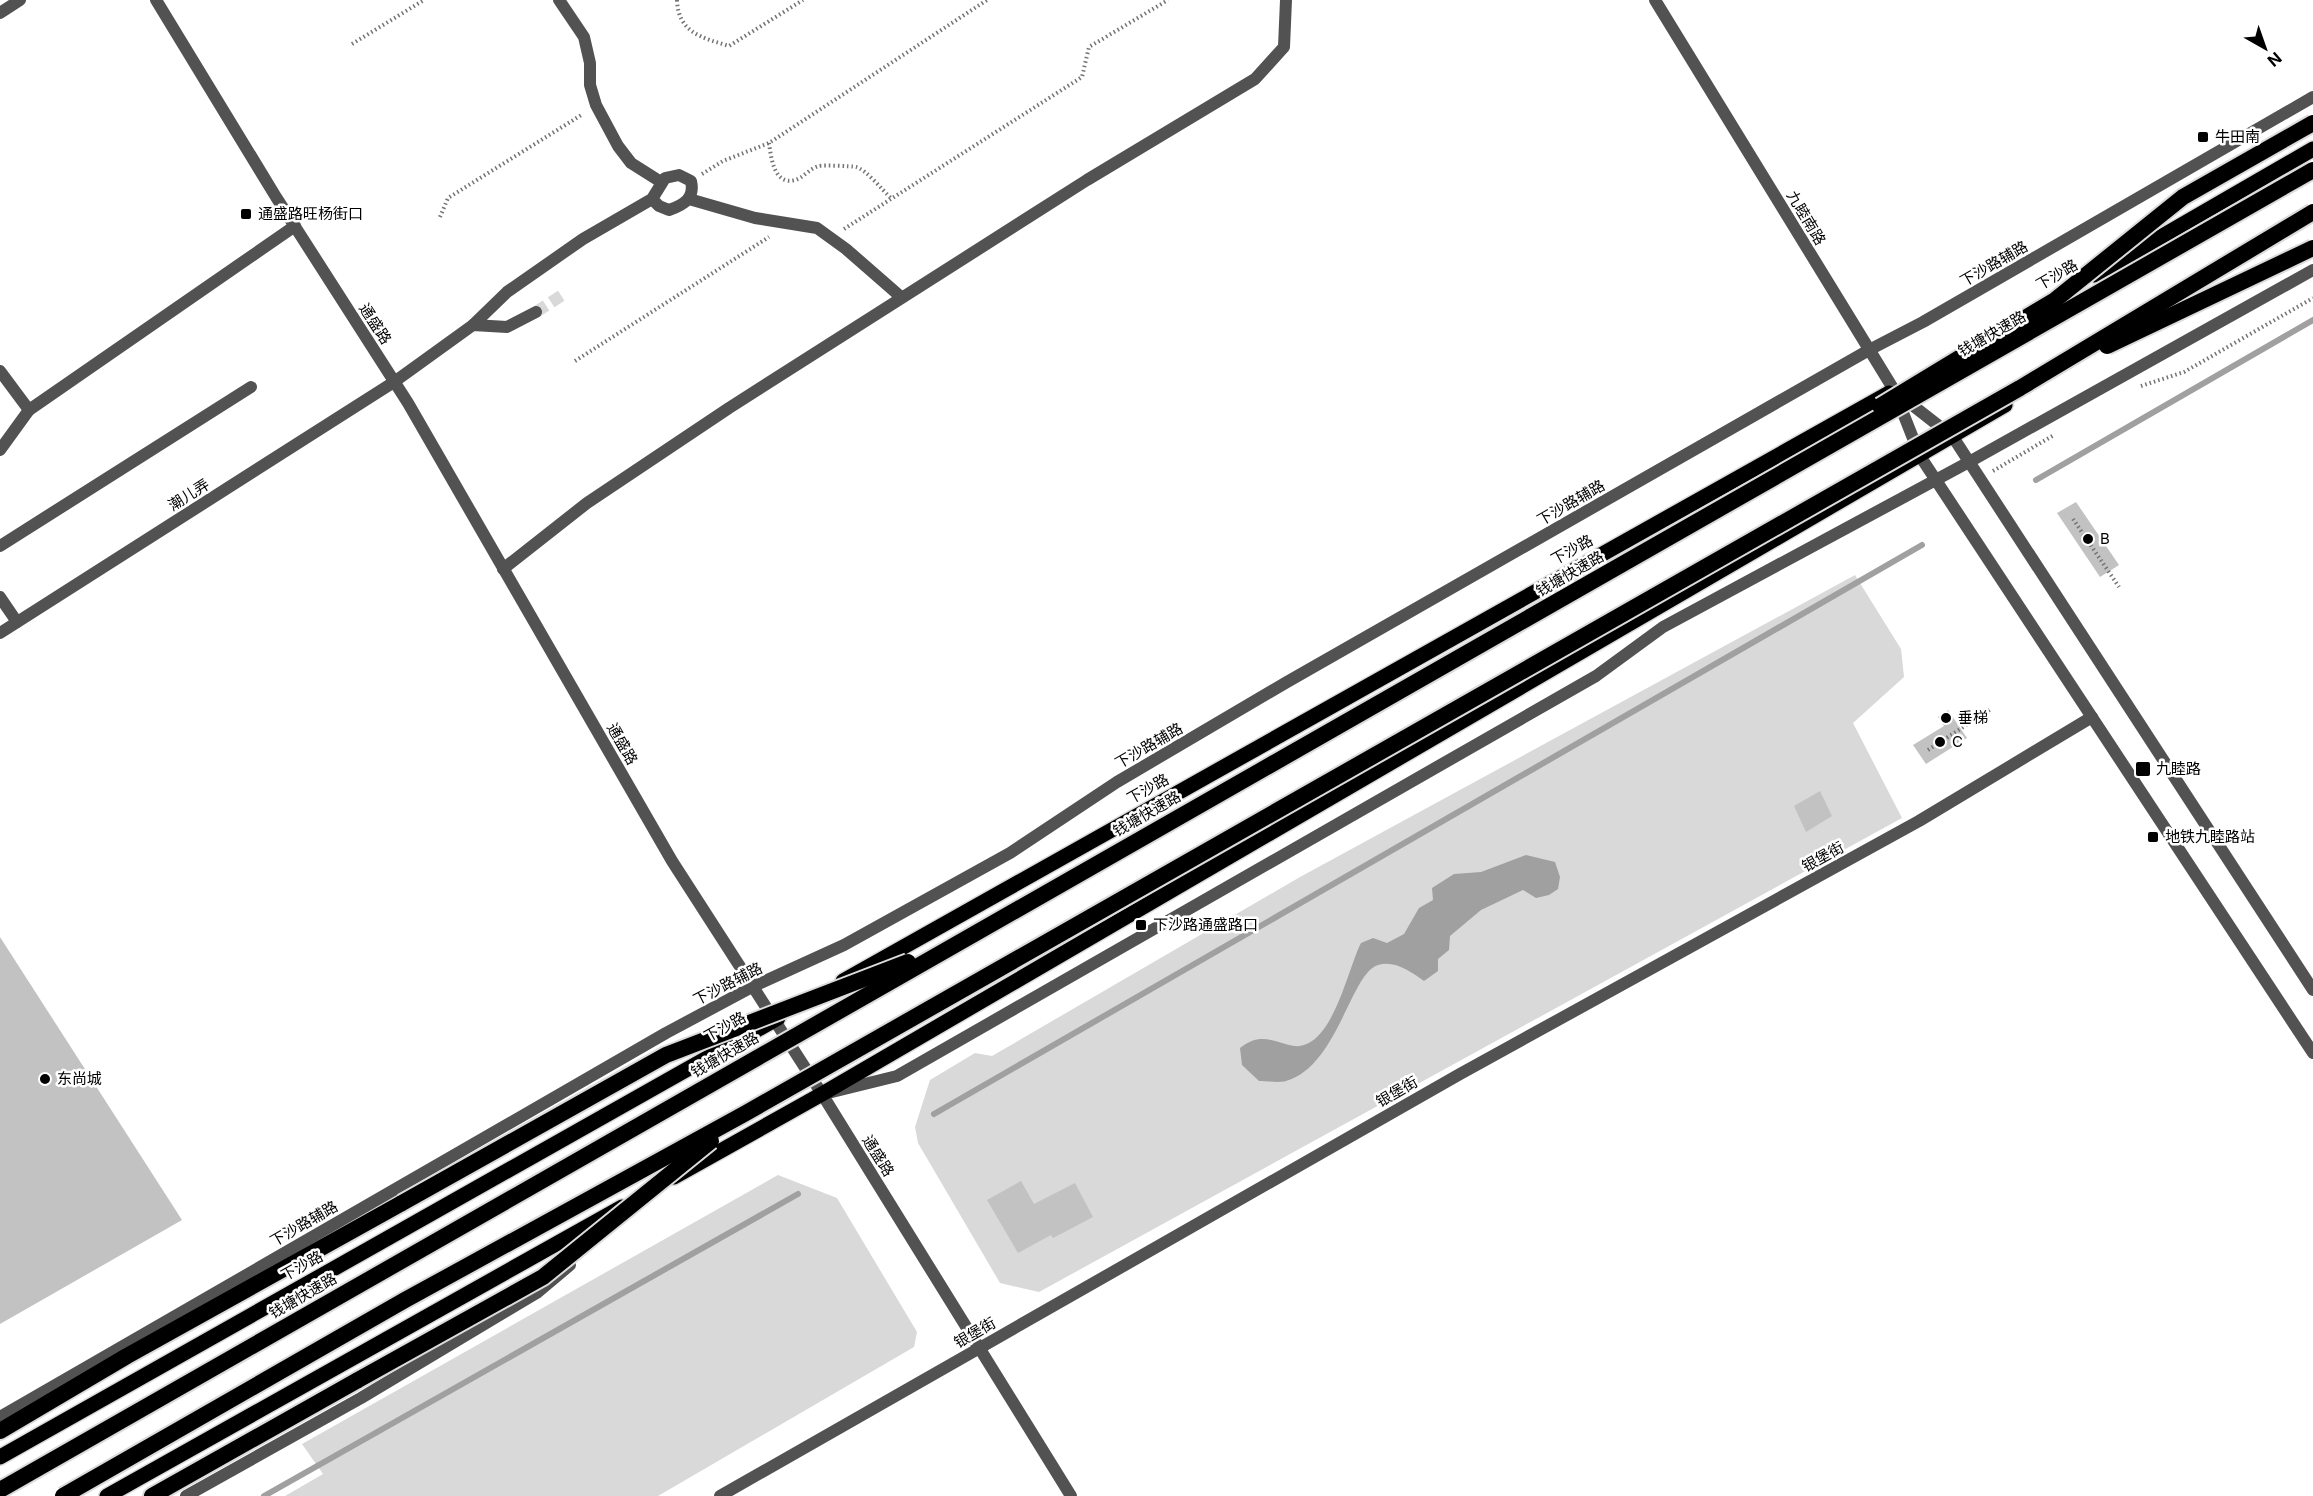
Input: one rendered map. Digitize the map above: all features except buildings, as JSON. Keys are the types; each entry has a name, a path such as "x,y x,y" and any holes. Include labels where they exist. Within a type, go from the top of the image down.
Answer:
{"highway":[{"path":"1825,450 1873,410 2055,300 2183,197 2313,123"},
{"name":"钱塘快速路","path":"0,1490 2313,170"},
{"path":"63,1496 405,1300 746,1113 2020,388 2313,212"},
{"path":"2020,388 2313,248"},
{"path":"0,1431 127,1356 666,1055 959,942"},
{"path":"152,1496 543,1277 746,1113"}],"main road":[{"name":"下沙路","path":"0,1457 1894,390 2313,149"},
{"path":"106,1496 822,1094 1953,437 2313,221"}],"street":[{"path":"0,13 20,0"},
{"name":"通盛路","path":"156,0 394,382 672,861 822,1094 1071,1496"},
{"path":"559,0 584,37 590,63 590,85 596,105 618,146 631,163 661,182"},
{"path":"503,569 587,503 901,297 1087,180 1255,79 1284,47 1286,0"},
{"name":"九睦南路","path":"1655,0 1894,390 1920,456"},
{"name":"下沙路辅路","path":"0,1417 666,1033 752,987 844,945 1010,853 1117,782 1227,717 1869,350 1923,322 2313,97"},
{"path":"674,175 686,177 691,181 692,192 684,204 669,210 660,207 652,199 661,182 674,175"},
{"name":"潮儿弄","path":"0,633 394,382 473,325 507,292 583,239 652,199"},
{"path":"689,199 726,212 817,228 901,297"},
{"path":"0,450 29,410 295,226"},
{"path":"822,1094 897,1076 1596,676 1664,627 1936,481 2313,270"},
{"path":"473,325 507,327 536,312"},
{"path":"0,372 29,410"},
{"path":"0,546 251,387"},
{"path":"1894,390 1953,437 2313,990"},
{"path":"1920,456 2313,1053"},
{"path":"0,597 17,622"},
{"name":"银堡街","path":"720,1496 1460,1074 1919,821 2092,717"},
{"path":"186,1496 361,1398 538,1292 667,1182"}],"path":[{"path":"352,44 424,0"},
{"path":"677,0 677,12 694,36 729,46 803,0"},
{"path":"691,181 723,161 769,144 987,0"},
{"path":"830,237 1082,77 1089,47 1167,0"},
{"path":"440,217 448,198 596,105"},
{"path":"769,144 771,164 778,175 788,181 796,180 823,165 857,167 891,198"},
{"path":"575,361 792,223"},
{"path":"2133,389 2184,372 2313,298"},
{"path":"1980,479 2062,431"},
{"path":"2073,519 2119,586"},
{"path":"1928,750 1991,709"}],"shaded area":[{"path":"1855,575 1901,649 1904,677 1853,723 1902,818 1039,1292 1000,1283 918,1143 915,1127 930,1080 975,1053 992,1056 1300,877"},
{"path":"1526,855 1555,862 1560,877 1558,889 1549,895 1536,898 1523,890 1481,910 1450,936 1449,950 1438,959 1438,971 1424,981 1403,968 1391,964 1378,965 1368,972 1331,1040 1304,1072 1283,1082 1259,1081 1242,1065 1240,1048 1252,1041 1263,1039 1289,1045 1304,1045 1316,1038 1336,1009 1361,943 1373,938 1387,943 1404,934 1419,908 1433,900 1432,888 1454,874 1481,872"},
{"path":"778,1175 837,1198 917,1332 914,1347 658,1496 285,1496 323,1474 302,1444"}],"waterway":[{"path":"2036,480 2313,320"},
{"path":"934,1114 1922,545"},
{"path":"264,1496 798,1194"}],"tunnel":[{"path":"536,312 564,294"}],"place":[{"name":"牛田南","path":"2203,137"},
{"name":"通盛路旺杨街口","path":"246,214"},
{"name":"B","path":"2088,539"},
{"name":"垂梯","path":"1946,718"},
{"name":"C","path":"1940,742"},
{"name":"九睦路","path":"2143,769"},
{"name":"地铁九睦路站","path":"2153,837"},
{"name":"下沙路通盛路口","path":"1141,925"},
{"name":"东尚城","path":"45,1079"}]}
